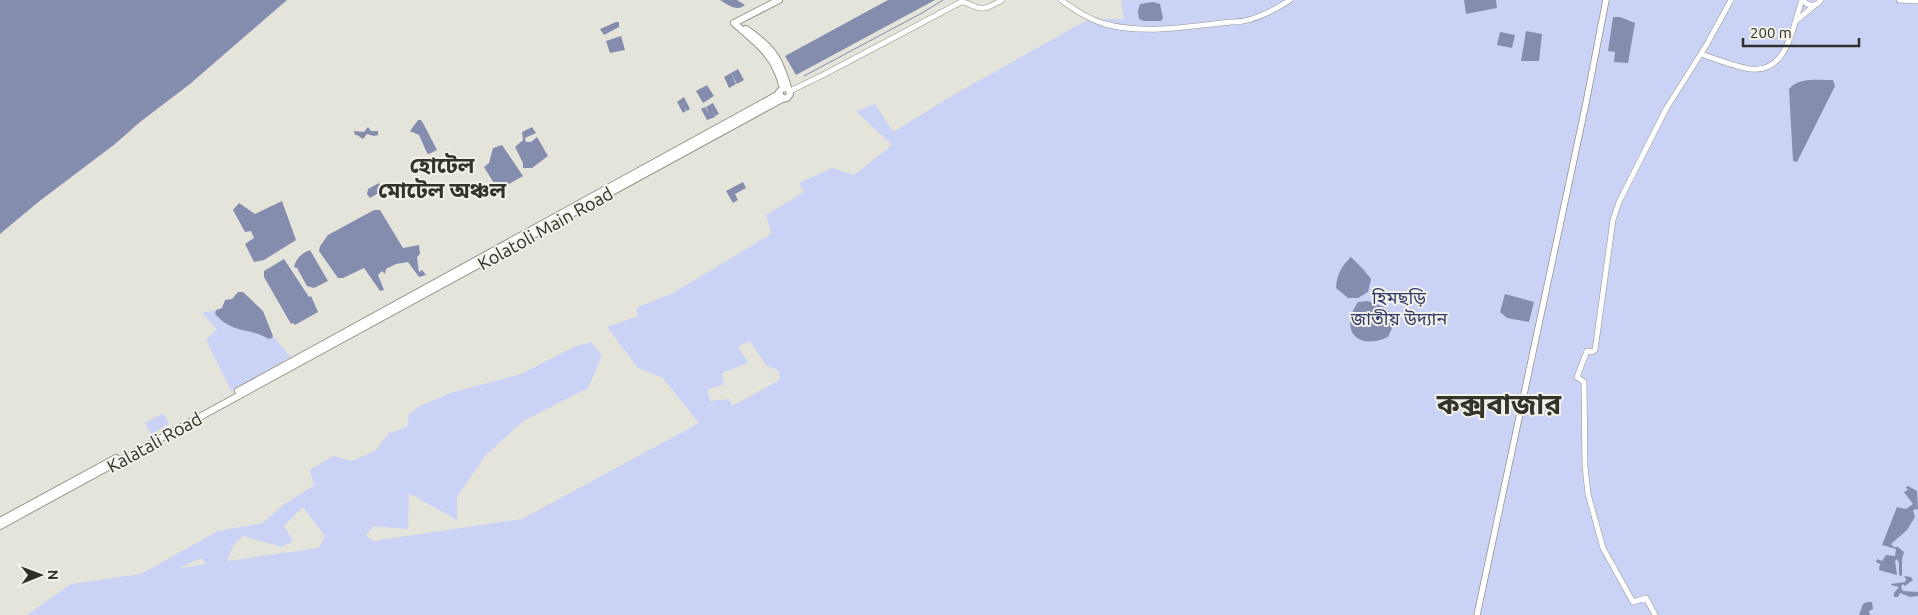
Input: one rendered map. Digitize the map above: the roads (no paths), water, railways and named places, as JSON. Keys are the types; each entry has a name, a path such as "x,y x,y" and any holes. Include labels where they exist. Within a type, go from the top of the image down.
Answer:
{"highway":[{"path":"779,0 736,23 766,51 778,70 787,89 789,96 780,96 779,92 787,89"},
{"name":"Kolatoli Main Road","path":"307,356 780,96"},
{"name":"Kalatali Road","path":"0,521 65,488 307,356"},
{"name":"Kalatali Road","path":"0,526 65,488"}],"main road":[{"path":"1477,615 1586,103 1606,0"}],"street":[{"path":"787,89 826,74 961,2 985,9 1002,0"},
{"path":"1061,0 1081,14 1094,20 1130,28 1156,29 1242,22 1281,6 1290,0"},
{"path":"1655,615 1646,598 1633,602 1603,548 1587,486 1584,382 1576,376 1586,351 1592,352 1595,350 1603,285 1616,210 1666,109 1701,54 1731,0"},
{"path":"1701,54 1746,68 1766,67 1784,54 1796,23 1802,0 1808,5 1826,0"},
{"path":"1899,0 1918,1"},
{"path":"1796,23 1803,14 1817,3"}],"waterway":[{"path":"804,76 943,0"}],"district":[{"name":"হোটেল মোটেল অঞ্চল","path":"442,176"},
{"name":"কক্সবাজার","path":"1499,403"}],"park label":[{"name":"হিমছড়ি জাতীয় উদ্যান","path":"1399,307"}]}
